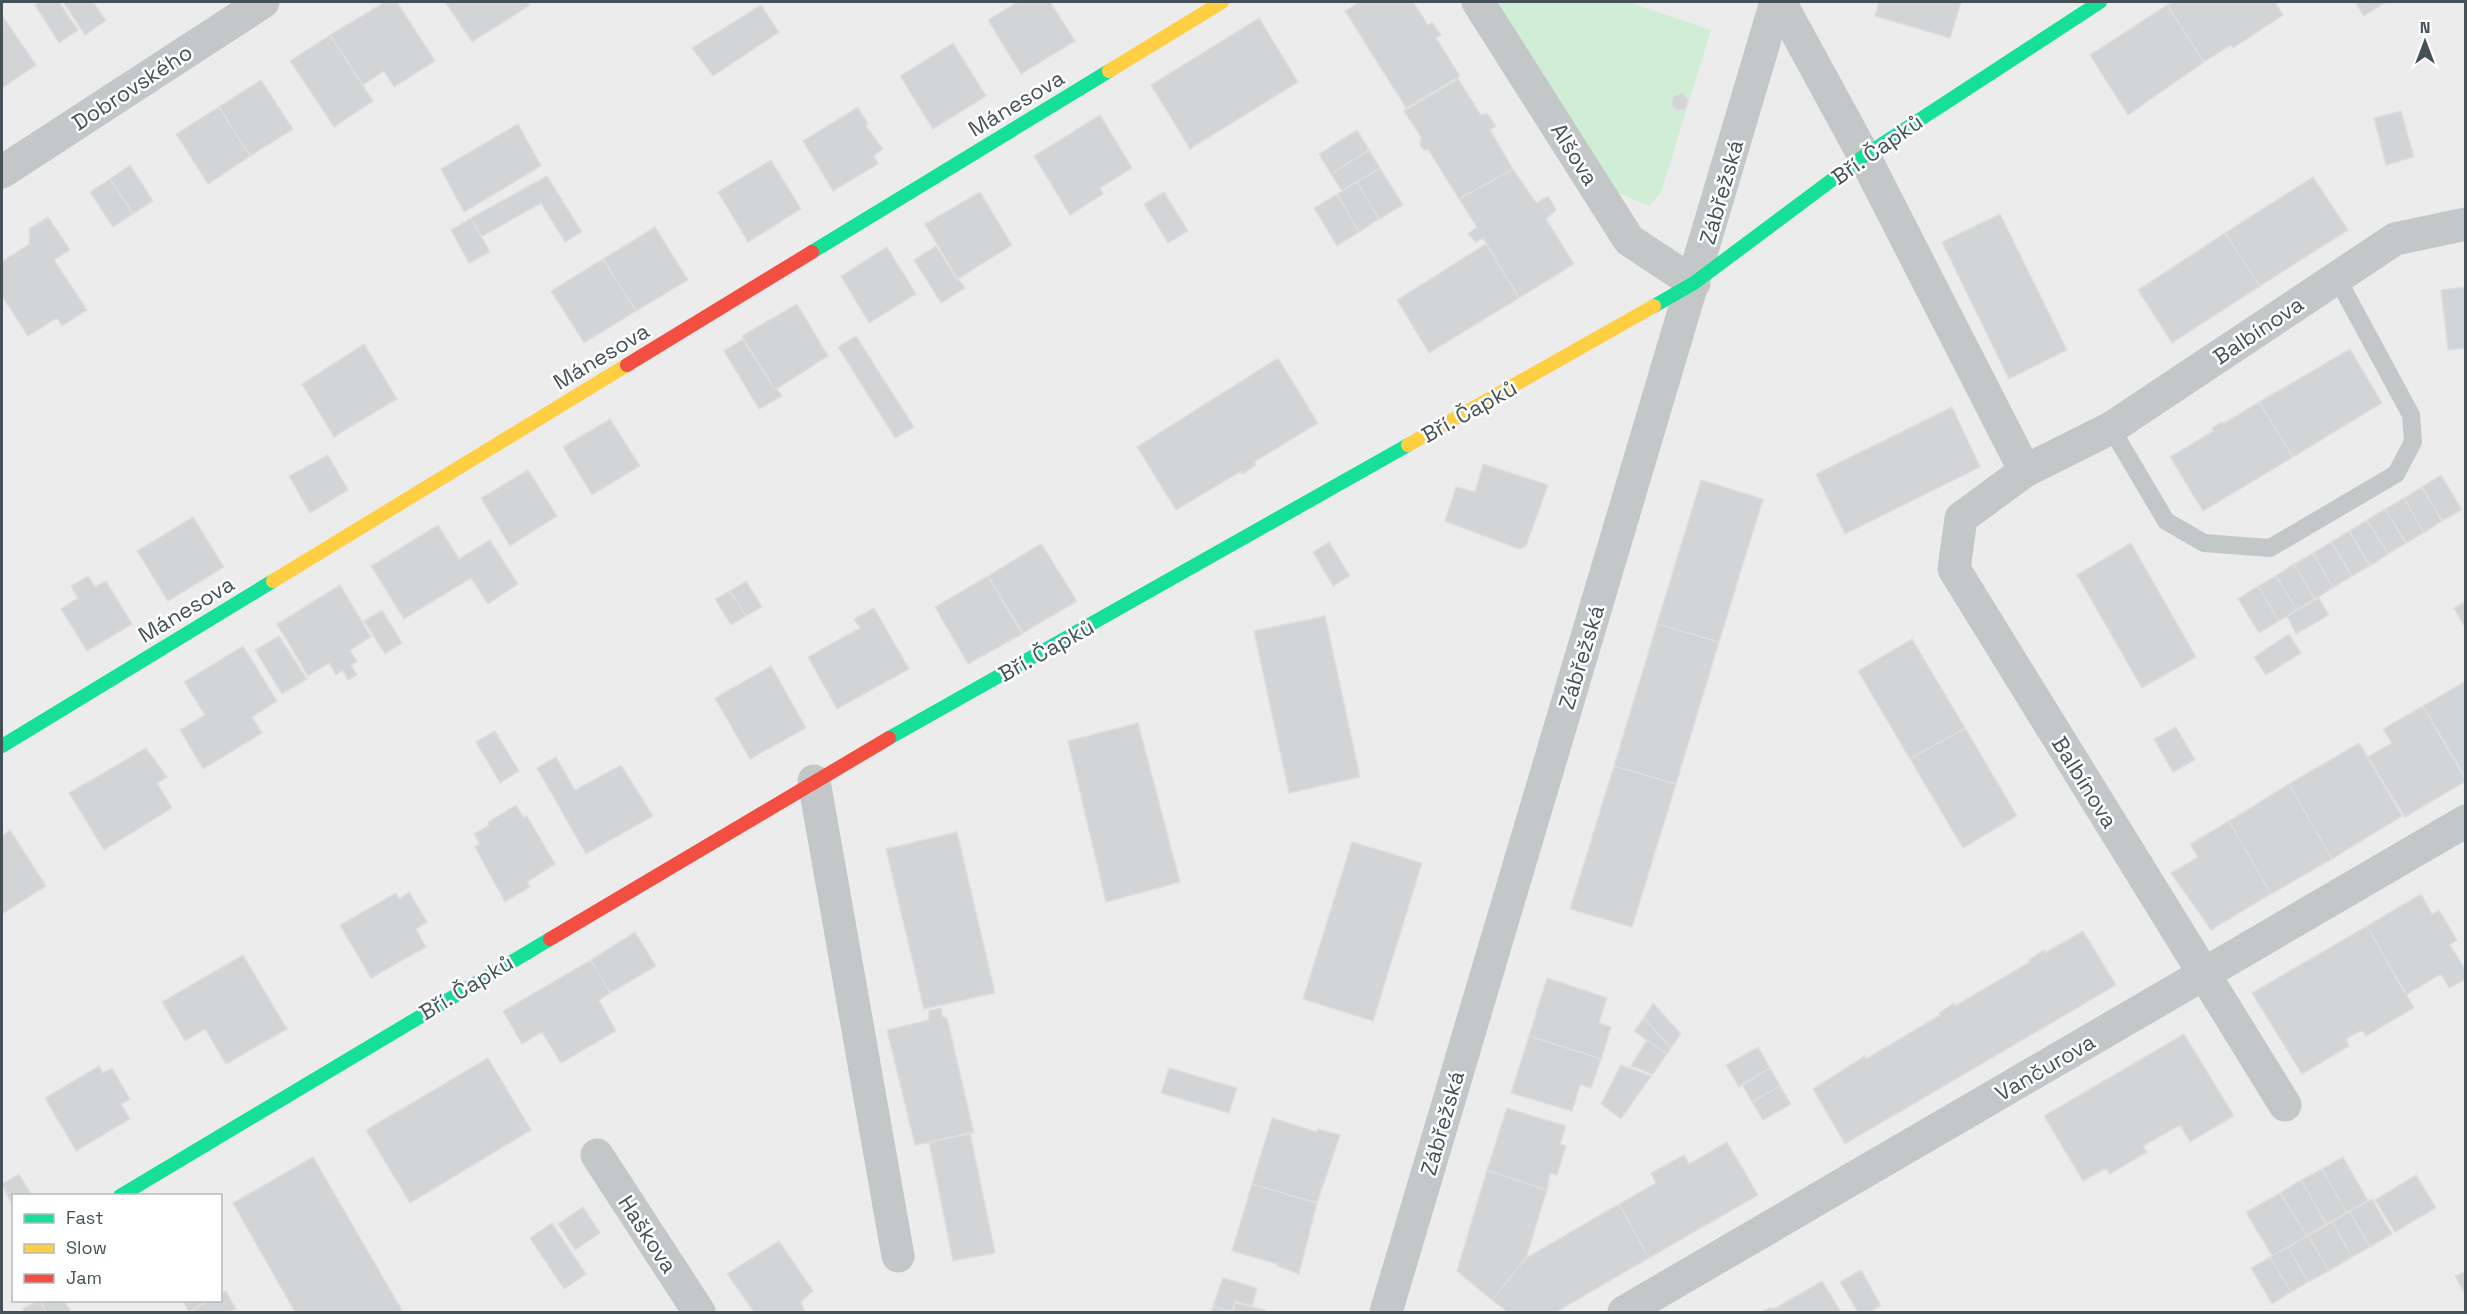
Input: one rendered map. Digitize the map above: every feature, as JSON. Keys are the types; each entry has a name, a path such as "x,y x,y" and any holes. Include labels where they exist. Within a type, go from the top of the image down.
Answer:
{"street":[{"name":"Dobrovského","path":"2,172 263,2"},
{"name":"Mánesova","path":"2,746 1222,2"},
{"name":"Alšova","path":"1478,2 1629,240 1695,283"},
{"name":"Zábřežská","path":"1386,1312 1778,2"},
{"path":"1778,2 1864,156 2025,471"},
{"name":"Bří. Čapků","path":"123,1194 814,781 1695,283 1864,156 2100,2"},
{"name":"Balbínova","path":"2285,1105 1954,569 1961,518 2025,471 2110,428 2395,239 2466,224"},
{"path":"814,781 898,1256"},
{"name":"Vančurova","path":"1624,1312 2466,821"},
{"name":"Haškova","path":"597,1155 699,1312"}],"lane":[{"path":"2110,428 2166,521 2204,543 2270,548 2396,474 2413,442 2411,415 2337,278"}],"green space":[{"path":"1492,2 1628,2 1711,30 1661,192 1649,206 1616,192"}],"building":[{"path":"39,2 59,2 78,30 59,43 35,5"},
{"path":"63,2 93,2 106,20 85,35"},
{"path":"385,2 397,2 435,61 394,87 384,71 363,85 330,35"},
{"path":"445,2 527,2 530,5 472,42"},
{"path":"1017,2 1050,2 1075,41 1021,74 988,20"},
{"path":"1360,2 1413,2 1428,25 1432,22 1441,35 1436,38 1460,76 1406,108 1345,11"},
{"path":"1879,2 1961,2 1950,38 1875,16"},
{"path":"2173,2 2275,2 2283,15 2233,48 2231,45 2204,62 2167,5"},
{"path":"2355,2 2386,2 2364,16"},
{"path":"761,5 779,32 713,76 692,48"},
{"path":"2167,5 2204,62 2128,115 2090,55"},
{"path":"4,18 36,65 2,88 2,20"},
{"path":"1259,18 1298,82 1190,149 1151,85"},
{"path":"330,35 373,101 334,127 290,61"},
{"path":"953,43 986,96 933,129 900,76"},
{"path":"1458,79 1481,115 1487,113 1496,126 1490,130 1513,169 1459,199 1428,149 1425,151 1420,145 1421,137 1404,111"},
{"path":"261,80 293,129 250,156 219,107"},
{"path":"1682,93 1688,100 1686,108 1677,111 1671,104 1674,96"},
{"path":"219,107 250,156 208,184 176,134"},
{"path":"858,107 868,124 866,126 883,149 874,156 878,164 833,191 803,141"},
{"path":"2401,111 2414,157 2386,165 2374,118"},
{"path":"1100,115 1132,168 1100,188 1103,194 1070,215 1034,156"},
{"path":"518,124 541,166 464,212 441,169"},
{"path":"1357,130 1369,150 1331,174 1319,154"},
{"path":"1369,150 1380,168 1342,191 1331,174"},
{"path":"771,160 801,209 748,242 718,192"},
{"path":"130,165 153,201 133,214 110,179"},
{"path":"1380,168 1403,205 1379,219 1357,182"},
{"path":"1513,169 1536,203 1548,196 1556,210 1546,219 1574,264 1519,298 1483,238 1476,242 1468,234 1477,227 1459,199"},
{"path":"547,176 582,232 565,242 541,203 481,237 471,218"},
{"path":"2313,177 2348,230 2260,286 2225,233"},
{"path":"110,179 133,214 113,227 90,192"},
{"path":"1357,182 1379,219 1359,232 1337,194"},
{"path":"980,192 1012,245 958,279 925,224"},
{"path":"1164,192 1188,231 1168,243 1144,204"},
{"path":"1337,194 1359,232 1337,246 1314,208"},
{"path":"2000,214 2067,350 2009,379 1942,242"},
{"path":"48,217 70,250 54,260 87,310 62,326 57,318 28,336 2,296 2,262 29,244 30,228"},
{"path":"471,218 490,252 469,263 451,230"},
{"path":"655,227 688,280 636,311 603,259"},
{"path":"2225,233 2260,286 2172,343 2138,290"},
{"path":"1486,244 1519,298 1429,353 1397,300"},
{"path":"936,246 957,280 965,288 941,303 914,260"},
{"path":"887,247 916,294 869,323 841,276"},
{"path":"603,259 636,311 584,343 551,291"},
{"path":"2466,287 2466,348 2448,350 2441,290"},
{"path":"797,304 828,356 775,390 742,336"},
{"path":"856,336 914,427 895,438 838,347"},
{"path":"743,339 775,390 777,389 782,396 759,409 724,351"},
{"path":"364,344 397,399 334,437 302,384"},
{"path":"2350,349 2382,403 2293,457 2259,402"},
{"path":"1278,358 1318,423 1254,462 1256,465 1242,474 1241,471 1176,510 1137,447"},
{"path":"2259,402 2293,457 2203,511 2170,457 2214,431 2212,428 2222,422 2223,424"},
{"path":"1952,407 1980,467 1845,534 1816,474"},
{"path":"610,419 640,466 592,495 563,447"},
{"path":"328,455 348,490 310,513 289,476"},
{"path":"1483,464 1548,485 1526,546 1519,549 1445,521 1456,487 1475,492"},
{"path":"528,470 557,516 510,546 481,498"},
{"path":"2441,475 2462,510 2442,521 2422,487"},
{"path":"1701,480 1763,499 1719,642 1657,624"},
{"path":"2422,487 2442,521 2424,533 2404,498"},
{"path":"2404,498 2424,533 2406,543 2385,509"},
{"path":"2385,509 2406,543 2388,554 2367,520"},
{"path":"193,517 224,567 168,601 137,551"},
{"path":"2367,520 2388,554 2370,566 2349,531"},
{"path":"438,525 459,559 490,540 518,584 488,604 471,578 404,619 371,566"},
{"path":"2349,531 2370,566 2352,576 2331,542"},
{"path":"1329,542 1350,576 1333,586 1313,552"},
{"path":"2331,542 2352,576 2333,588 2313,553"},
{"path":"2131,543 2196,657 2142,688 2077,575"},
{"path":"1042,545 1077,601 1023,633 988,576"},
{"path":"2313,553 2333,588 2315,599 2294,564"},
{"path":"2294,564 2315,599 2297,610 2276,576"},
{"path":"88,576 95,587 106,581 132,624 87,651 61,609 78,598 71,586"},
{"path":"988,576 1022,634 968,664 935,607"},
{"path":"2276,576 2297,610 2279,621 2258,586"},
{"path":"746,581 762,607 746,616 730,591"},
{"path":"340,585 371,637 350,650 357,662 351,665 357,675 348,680 342,670 336,675 329,663 308,676 277,624"},
{"path":"2258,586 2279,621 2259,633 2238,599"},
{"path":"730,591 746,616 731,625 715,599"},
{"path":"2319,598 2329,615 2296,634 2287,616"},
{"path":"2466,601 2466,629 2454,608"},
{"path":"874,608 909,669 837,709 808,657 860,628 854,619"},
{"path":"382,610 402,643 385,654 364,621"},
{"path":"1325,616 1360,777 1289,793 1254,631"},
{"path":"1657,624 1719,642 1676,784 1614,766"},
{"path":"2289,634 2301,653 2266,675 2254,657"},
{"path":"279,636 307,679 282,694 255,650"},
{"path":"1912,639 1965,728 1910,759 1858,671"},
{"path":"243,646 277,701 252,717 262,733 203,769 180,730 205,715 184,682"},
{"path":"771,666 806,728 750,759 715,698"},
{"path":"2464,682 2466,686 2466,778 2423,706"},
{"path":"2423,706 2466,781 2405,817 2359,743 2368,757 2392,743 2383,729"},
{"path":"1138,723 1180,882 1106,902 1068,741"},
{"path":"2176,727 2195,760 2173,772 2154,739"},
{"path":"1965,728 2017,816 1963,848 1910,759"},
{"path":"495,731 519,771 500,783 476,742"},
{"path":"2359,743 2402,816 2332,859 2289,784"},
{"path":"146,748 167,777 157,783 172,808 104,850 69,793"},
{"path":"556,757 575,790 621,765 653,816 586,854 537,768"},
{"path":"1614,766 1676,784 1632,927 1570,909"},
{"path":"2289,784 2332,859 2271,894 2229,821"},
{"path":"516,805 524,818 527,816 555,864 527,882 530,887 505,902 475,847 480,844 474,834 489,825 488,822"},
{"path":"2229,821 2271,894 2211,930 2171,873 2198,857 2190,844"},
{"path":"10,830 46,886 2,914 2,836"},
{"path":"957,832 995,993 924,1009 886,849"},
{"path":"1352,842 1422,863 1373,1021 1303,999"},
{"path":"409,892 427,922 416,929 426,947 371,978 340,925 396,893 399,899"},
{"path":"2421,894 2432,914 2439,910 2457,940 2450,945 2466,971 2466,979 2449,988 2441,974 2406,995 2367,926"},
{"path":"2367,926 2414,1008 2366,1036 2362,1030 2346,1039 2349,1046 2302,1074 2252,993"},
{"path":"2083,931 2116,985 1845,1144 1813,1089 1865,1056 1866,1059 1940,1015 1939,1013 1954,1003 1955,1006 2030,962 2029,960 2044,950 2045,953"},
{"path":"635,932 656,966 610,993 591,960"},
{"path":"243,955 287,1029 226,1064 205,1029 185,1041 162,1002"},
{"path":"591,960 610,993 599,1000 616,1031 561,1063 542,1032 522,1044 503,1011"},
{"path":"1547,978 1607,998 1599,1023 1611,1027 1601,1059 1529,1036"},
{"path":"1653,1003 1681,1034 1671,1048 1644,1018"},
{"path":"941,1008 942,1016 947,1018 974,1133 915,1145 887,1030 929,1020 929,1011"},
{"path":"1644,1018 1671,1048 1667,1054 1634,1031"},
{"path":"2184,1034 2234,1116 2190,1142 2180,1125 2143,1146 2147,1152 2110,1174 2106,1168 2083,1181 2044,1116"},
{"path":"1529,1036 1601,1059 1591,1088 1580,1085 1572,1111 1511,1093"},
{"path":"1647,1040 1667,1054 1653,1074 1631,1066"},
{"path":"1758,1047 1770,1068 1739,1087 1726,1065"},
{"path":"488,1058 531,1130 410,1203 366,1130"},
{"path":"1621,1065 1651,1076 1621,1119 1601,1104"},
{"path":"99,1066 103,1073 112,1068 130,1099 121,1104 130,1119 76,1151 45,1098"},
{"path":"1169,1068 1237,1088 1229,1113 1161,1093"},
{"path":"1770,1068 1780,1086 1752,1102 1742,1084"},
{"path":"1780,1086 1791,1104 1763,1120 1752,1102"},
{"path":"1507,1108 1566,1126 1560,1144 1566,1146 1557,1175 1550,1173 1547,1190 1487,1170"},
{"path":"1272,1118 1317,1132 1318,1129 1340,1135 1317,1203 1252,1184"},
{"path":"970,1133 995,1253 953,1261 929,1142"},
{"path":"1727,1142 1758,1195 1649,1258 1619,1204 1656,1183 1651,1173 1684,1155 1689,1164"},
{"path":"313,1157 403,1312 295,1312 233,1203"},
{"path":"2343,1157 2368,1201 2347,1213 2322,1169"},
{"path":"2322,1169 2347,1213 2327,1225 2301,1180"},
{"path":"1487,1170 1547,1190 1526,1258 1492,1300 1457,1271"},
{"path":"19,1174 31,1194 12,1194 12,1205 2,1184"},
{"path":"2416,1175 2436,1208 2395,1232 2375,1200"},
{"path":"2301,1180 2327,1225 2307,1236 2280,1193"},
{"path":"1252,1184 1317,1203 1299,1274 1277,1266 1278,1264 1232,1251"},
{"path":"2280,1193 2307,1236 2272,1256 2246,1212"},
{"path":"2372,1199 2392,1234 2370,1247 2349,1211"},
{"path":"1619,1204 1649,1258 1556,1312 1508,1312 1492,1300 1526,1258"},
{"path":"583,1207 600,1233 575,1250 558,1224"},
{"path":"2349,1211 2370,1247 2352,1257 2332,1221"},
{"path":"2332,1221 2352,1257 2329,1271 2308,1235"},
{"path":"552,1223 586,1274 564,1289 530,1238"},
{"path":"2308,1235 2329,1271 2308,1282 2288,1247"},
{"path":"779,1241 813,1291 801,1302 805,1312 754,1312 727,1274"},
{"path":"2288,1247 2308,1282 2291,1292 2270,1257"},
{"path":"2270,1257 2291,1292 2272,1304 2251,1268"},
{"path":"1861,1270 1881,1306 1869,1312 1858,1312 1840,1282"},
{"path":"2466,1271 2466,1296 2455,1276"},
{"path":"1223,1278 1257,1288 1252,1306 1235,1301 1232,1312 1213,1306"},
{"path":"1822,1281 1841,1312 1761,1312 1769,1308 1774,1309"},
{"path":"226,1291 236,1309 229,1312 190,1312 207,1302 222,1302 222,1294"},
{"path":"40,1302 46,1312 24,1312 22,1309"},
{"path":"40,1302 65,1302 71,1312 46,1312"},
{"path":"183,1302 206,1302 189,1312"},
{"path":"1235,1303 1266,1310 1265,1312 1234,1312"},
{"path":"1213,1307 1234,1312 1211,1312"}],"traffic: fast":[{"path":"1654,306 1694,283 1864,156 2100,2"},
{"path":"812,252 1109,71"},
{"path":"889,738 1408,445"},
{"path":"2,746 273,581"},
{"path":"123,1194 550,939"}],"traffic: slow":[{"path":"1109,71 1222,2"},
{"path":"1408,445 1654,306"},
{"path":"273,581 627,365"}],"traffic: jam":[{"path":"627,365 812,252"},
{"path":"550,939 889,738"}]}
